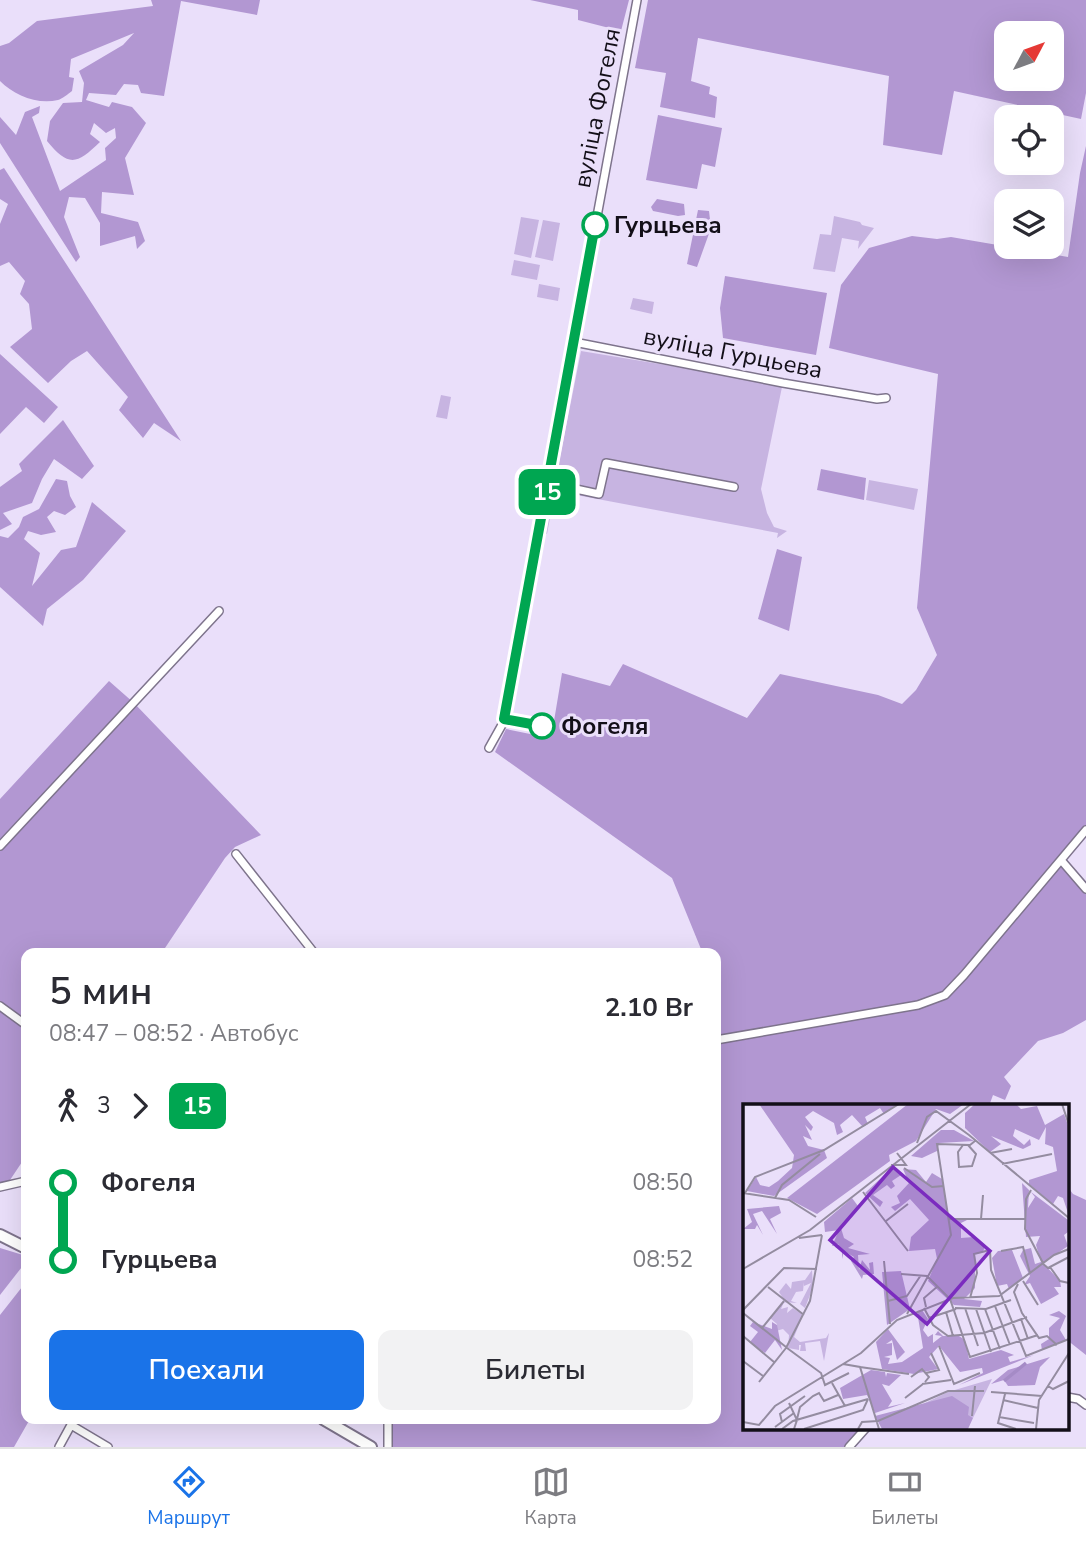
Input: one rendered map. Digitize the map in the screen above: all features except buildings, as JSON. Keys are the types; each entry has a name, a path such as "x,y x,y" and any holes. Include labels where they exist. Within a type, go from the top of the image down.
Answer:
{"main road":[{"path":"0,1235 21,1246"},
{"path":"332,1424 371,1447"}],"street":[{"name":"вуліца Фогеля","path":"489,748 504,719 637,0"},
{"name":"вуліца Гурцьева","path":"574,342 783,383 877,399 886,398"},
{"path":"548,484 598,494 606,463 734,487"},
{"path":"0,846 219,611"},
{"path":"721,1039 900,1010 945,995 1086,830"},
{"path":"236,854 310,948"},
{"path":"1061,859 1086,889"},
{"path":"0,1006 21,1021"},
{"path":"3,1187 21,1182"},
{"path":"1068,1397 1078,1399 1086,1405"},
{"path":"59,1447 68,1424"},
{"path":"72,1424 108,1447"},
{"path":"388,1424 388,1447"},
{"path":"849,1447 864,1430"}],"shaded area":[{"path":"151,0 260,0 257,15 181,1 164,96 141,93 138,85 124,84 116,95 89,93 86,100 109,107 112,102 132,107 146,123 125,158 134,195 102,192 101,213 138,222 145,241 137,249 135,236 100,246 100,223 85,198 69,197 64,217 80,257 76,262 0,143 0,117 16,135 25,112 40,106 39,113 32,117 60,191 106,160 105,148 116,138 115,128 106,133 94,123 90,134 100,142 85,155 73,160 61,156 47,141 50,121 63,103 82,102 84,83 79,71 123,45 134,33 71,59 69,77 74,78 72,91 60,99 50,101 26,98 0,81 0,46 9,43 37,21 153,6"},
{"path":"530,0 629,0 621,31 578,20 578,10"},
{"path":"648,0 1086,0 1086,93 1081,119 1064,115 1064,105 1018,105 954,91 942,155 883,145 889,76 698,38 691,81 710,87 709,94 717,97 715,118 660,107 666,73 635,68"},
{"path":"658,115 722,128 715,167 702,164 697,189 646,180"},
{"path":"1086,146 1086,830 1061,860 1086,889 1086,1020 1063,1033 1038,1041 1004,1077 1011,1086 1005,1100 993,1095 990,1104 743,1104 743,1430 864,1430 849,1447 388,1447 388,1424 721,1424 721,948 701,948 672,878 495,752 506,729 535,735 554,721 562,673 610,686 623,664 747,718 780,674 878,695 902,704 916,690 937,655 917,608 938,374 829,348 841,285 869,248 912,236 937,239 951,237 994,244 994,259 1068,257"},
{"path":"4,168 181,441 154,423 143,438 119,410 128,397 87,351 71,361 48,383 10,347 32,329 29,304 20,294 25,281 9,262 0,266 0,224 8,204 0,199 0,170"},
{"path":"657,199 684,204 685,215 653,211 651,207"},
{"path":"698,210 709,211 711,228 697,267 687,264"},
{"path":"834,216 874,228 858,249 859,241 842,238 835,272 813,269 820,234 831,235"},
{"path":"521,217 539,220 531,258 514,254"},
{"path":"543,220 560,223 553,261 535,257"},
{"path":"514,260 540,265 537,280 511,275"},
{"path":"725,276 827,293 816,355 723,338 720,308"},
{"path":"539,284 560,288 558,301 537,297"},
{"path":"633,298 654,302 652,314 630,309"},
{"path":"581,351 782,387 761,489 774,527 787,531 777,538 778,533 555,491 547,534 545,533"},
{"path":"0,354 58,407 44,423 26,407 0,434"},
{"path":"441,395 451,397 447,419 436,417"},
{"path":"63,420 94,466 82,479 54,459 32,503 3,513 12,524 0,530 0,487 22,471 19,464"},
{"path":"821,469 866,478 864,500 817,490"},
{"path":"56,479 67,481 76,507 65,515 54,511 47,517 56,532 41,535 28,531 24,539 40,553 32,586 61,550 76,547 92,502 126,531 83,580 47,609 43,626 0,587 0,536 8,538 19,527 23,517 39,509"},
{"path":"869,480 918,489 914,510 866,500"},
{"path":"777,549 802,557 789,631 758,619"},
{"path":"109,681 134,703 261,835 235,847 225,858 165,948 21,948 21,1164 6,1186 0,1187 0,799"},
{"path":"1068,1187 1073,1194 1086,1200 1086,1355 1068,1341"},
{"path":"0,1248 21,1254 21,1268 0,1295"},
{"path":"21,1288 21,1424 27,1424 14,1447 0,1447 0,1315"}],"bus line":[{"name":"15","path":"542,726 504,719 595,225"}],"place":[{"name":"Гурцьева","path":"595,225"},
{"name":"Фогеля","path":"542,726"}]}
